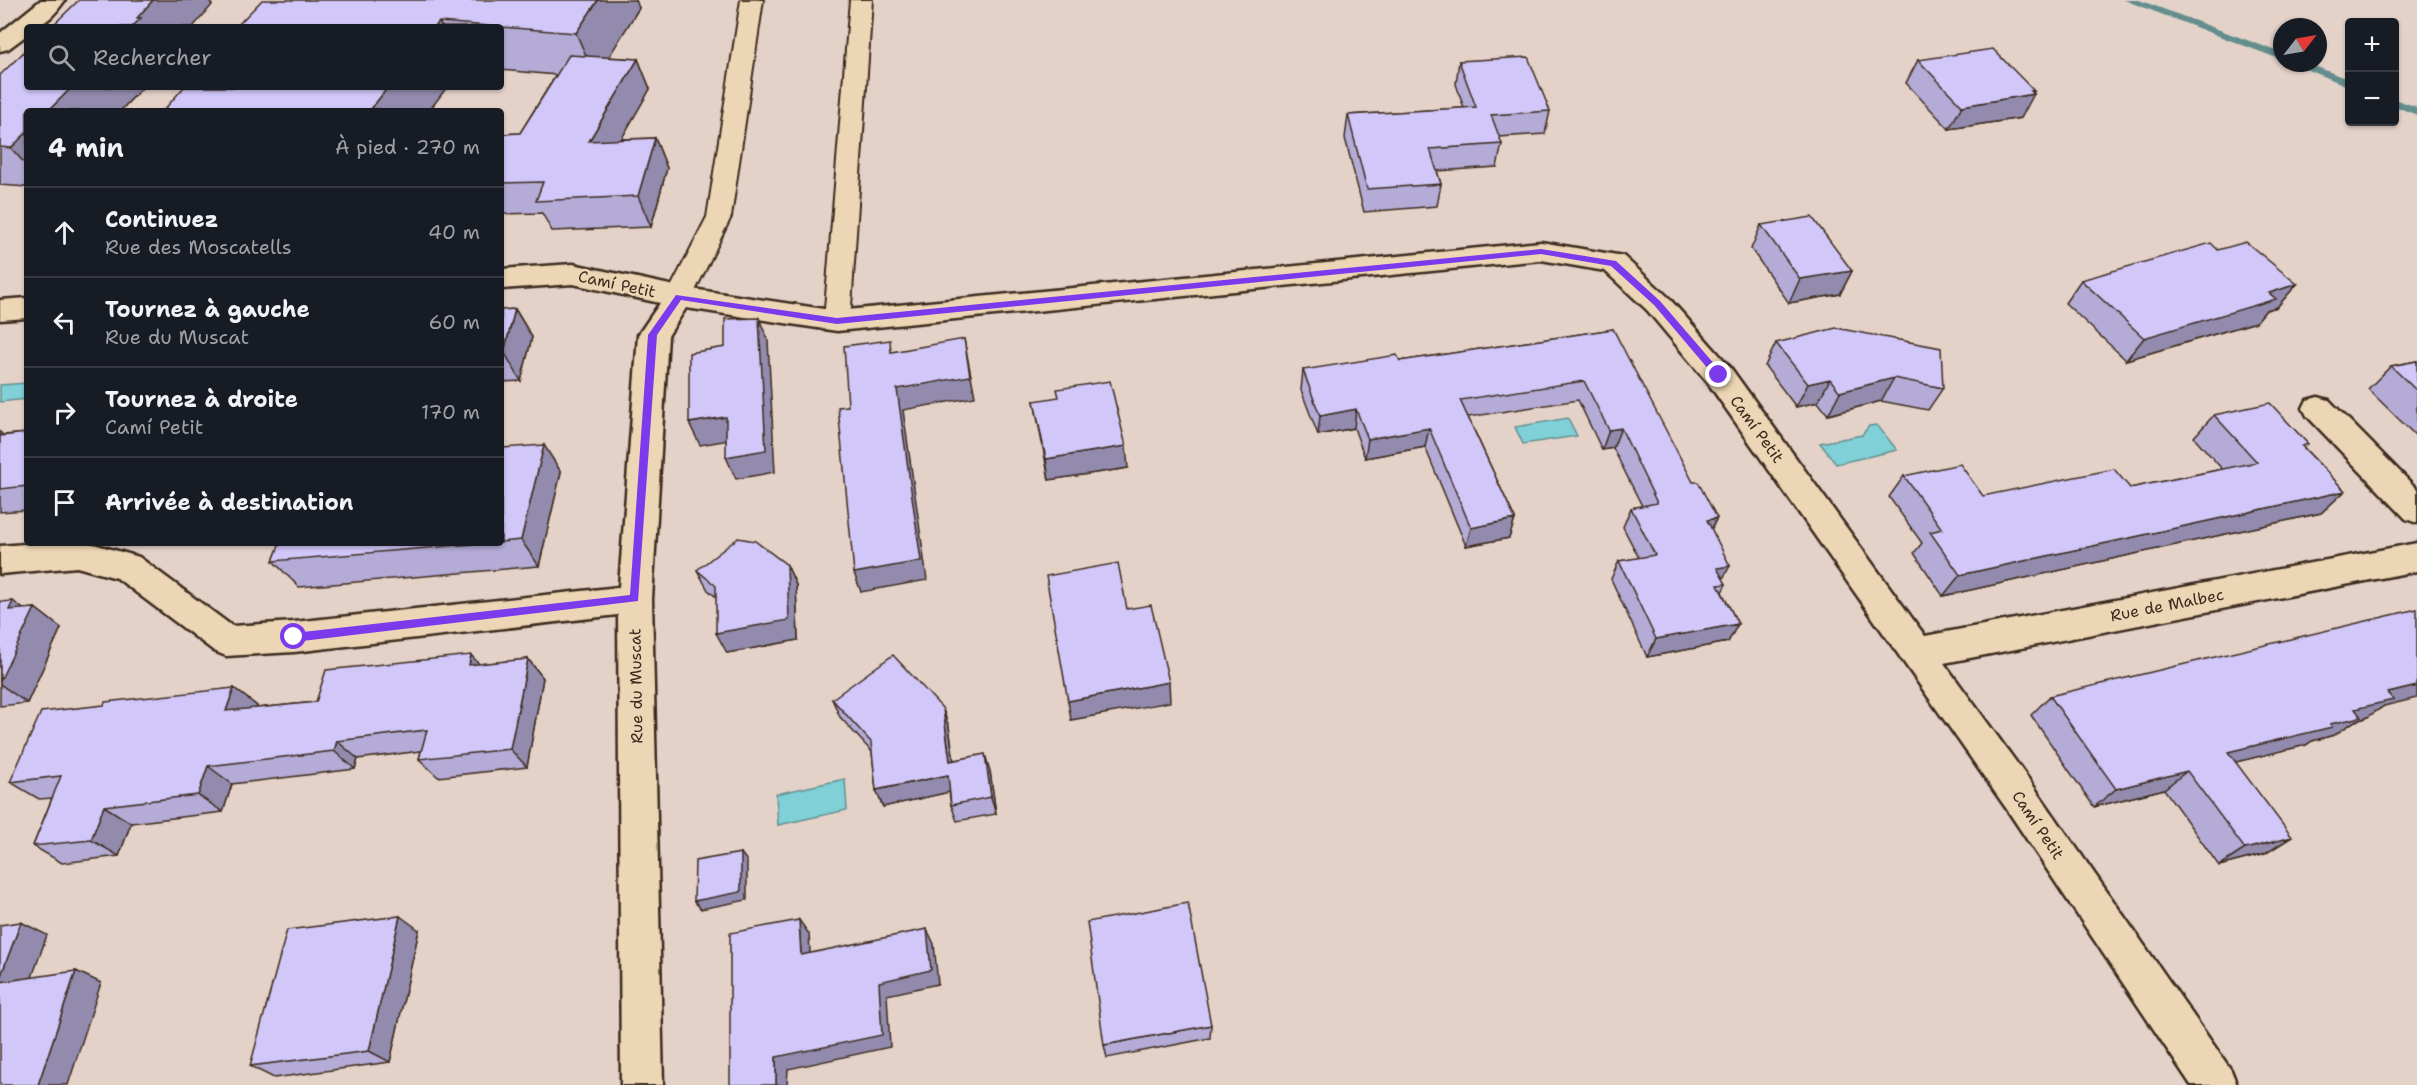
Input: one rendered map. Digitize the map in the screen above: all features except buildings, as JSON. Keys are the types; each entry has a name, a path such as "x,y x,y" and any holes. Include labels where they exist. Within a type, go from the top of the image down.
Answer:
{"street":[{"path":"27,24 44,11 53,0"},
{"path":"0,44 24,26"},
{"name":"Camí Petit","path":"504,279 573,274 679,297 837,321 1541,252 1613,263 1657,303 1719,375 2019,796 2216,1085"},
{"name":"Rue du Muscat","path":"642,1085 635,598 653,335 679,297"},
{"path":"0,310 24,308"},
{"path":"2318,408 2417,510"},
{"path":"0,560 77,553 127,567 226,641 294,637 635,598"},
{"name":"Rue de Malbec","path":"1917,653 2417,557"}],"lane":[{"path":"679,297 719,217 752,0"},
{"path":"837,321 861,0"}],"water":[{"path":"24,383 24,399 0,402 0,385"},
{"path":"1568,418 1577,436 1523,444 1515,427"},
{"path":"1877,425 1897,450 1836,464 1820,443 1862,435 1869,426"},
{"path":"845,779 847,810 778,825 776,794"}],"waterway":[{"path":"2129,0 2273,54"},
{"path":"2320,72 2345,82"},
{"path":"2399,104 2417,111"}],"route":[{"path":"294,637 635,598 653,335 679,297 837,321 1541,252 1613,263 1657,303 1719,375"}]}
